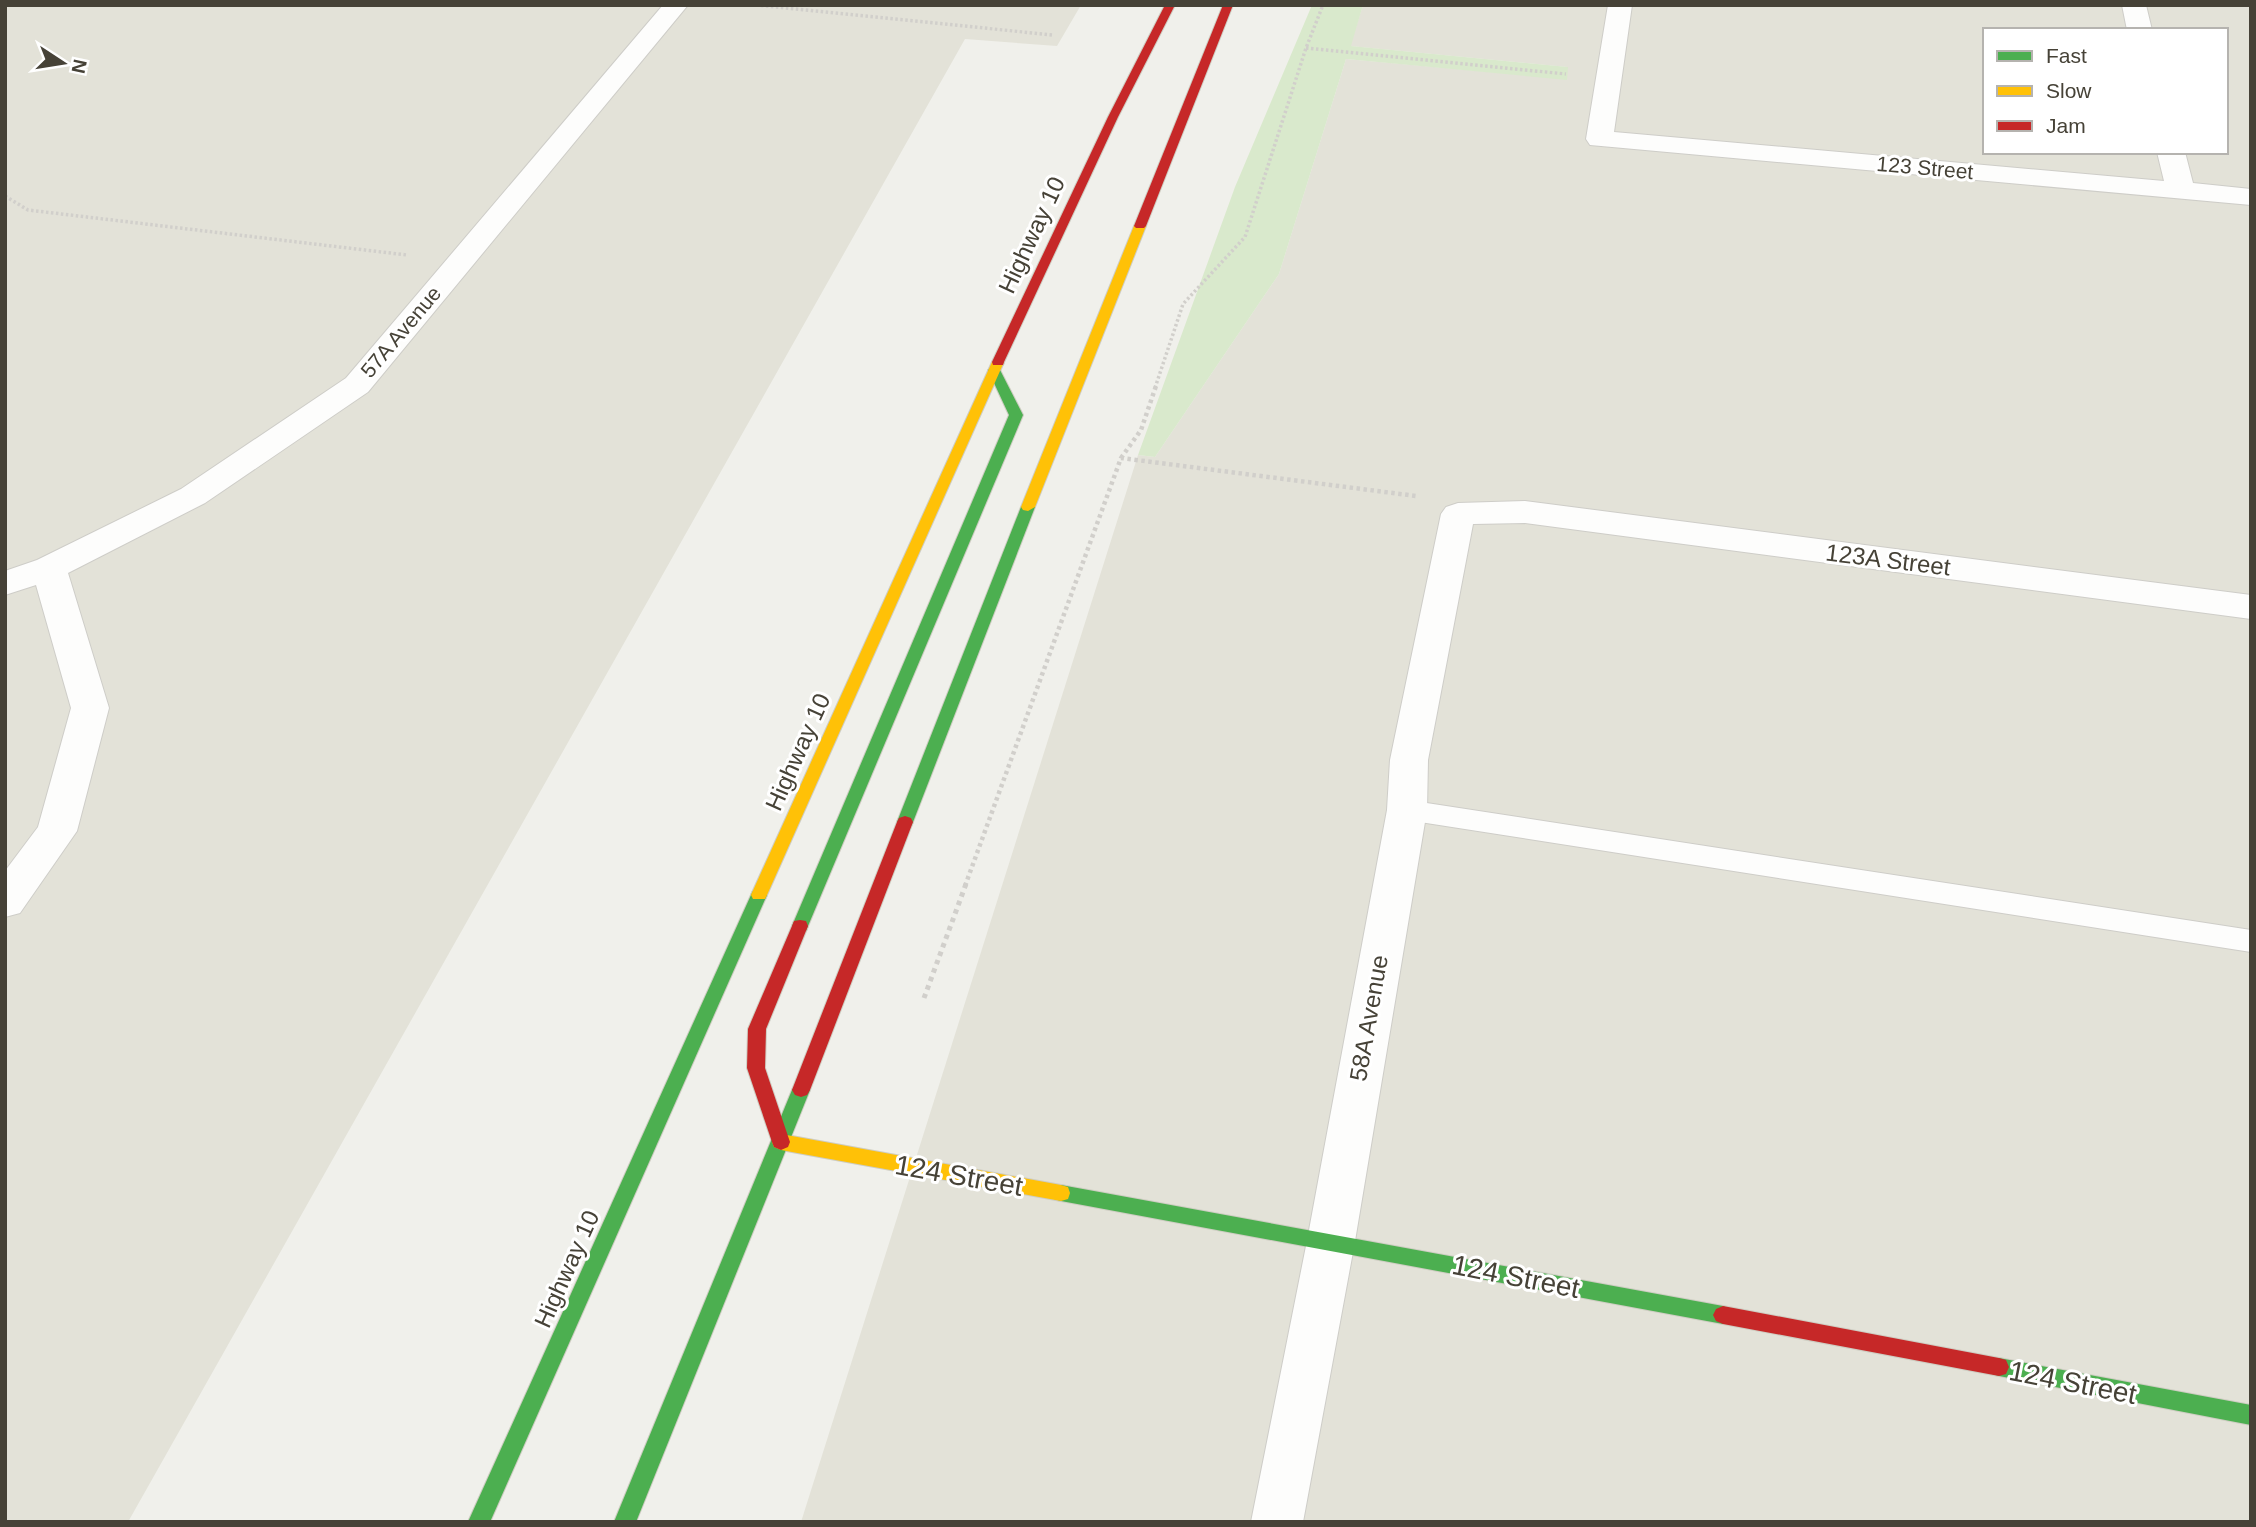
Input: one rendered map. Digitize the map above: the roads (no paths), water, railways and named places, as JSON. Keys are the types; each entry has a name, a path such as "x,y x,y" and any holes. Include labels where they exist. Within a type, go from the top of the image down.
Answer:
{"main road":[{"name":"Highway 10","path":"479,1522 994,370 1113,117 1171,5"},
{"path":"625,1522 781,1142 953,697 1228,5"},
{"path":"781,1142 755,1068 757,1030 1016,415 994,370"},
{"name":"124 Street","path":"781,1142 1331,1241 2251,1415"}],"street":[{"name":"57A Avenue","path":"49,568 193,496 357,385 676,5"},
{"name":"123 Street","path":"1620,5 1600,138 2251,197"},
{"path":"2134,5 2140,28"},
{"path":"2172,154 2181,191"},
{"name":"123A Street","path":"1458,514 1526,497 2251,607"},
{"name":"58A Avenue","path":"1277,1522 1331,1241 1407,810 1409,760 1458,514"},
{"path":"5,584 49,568 90,708 57,831 5,902"}],"lane":[{"path":"1407,810 2251,942"}]}
